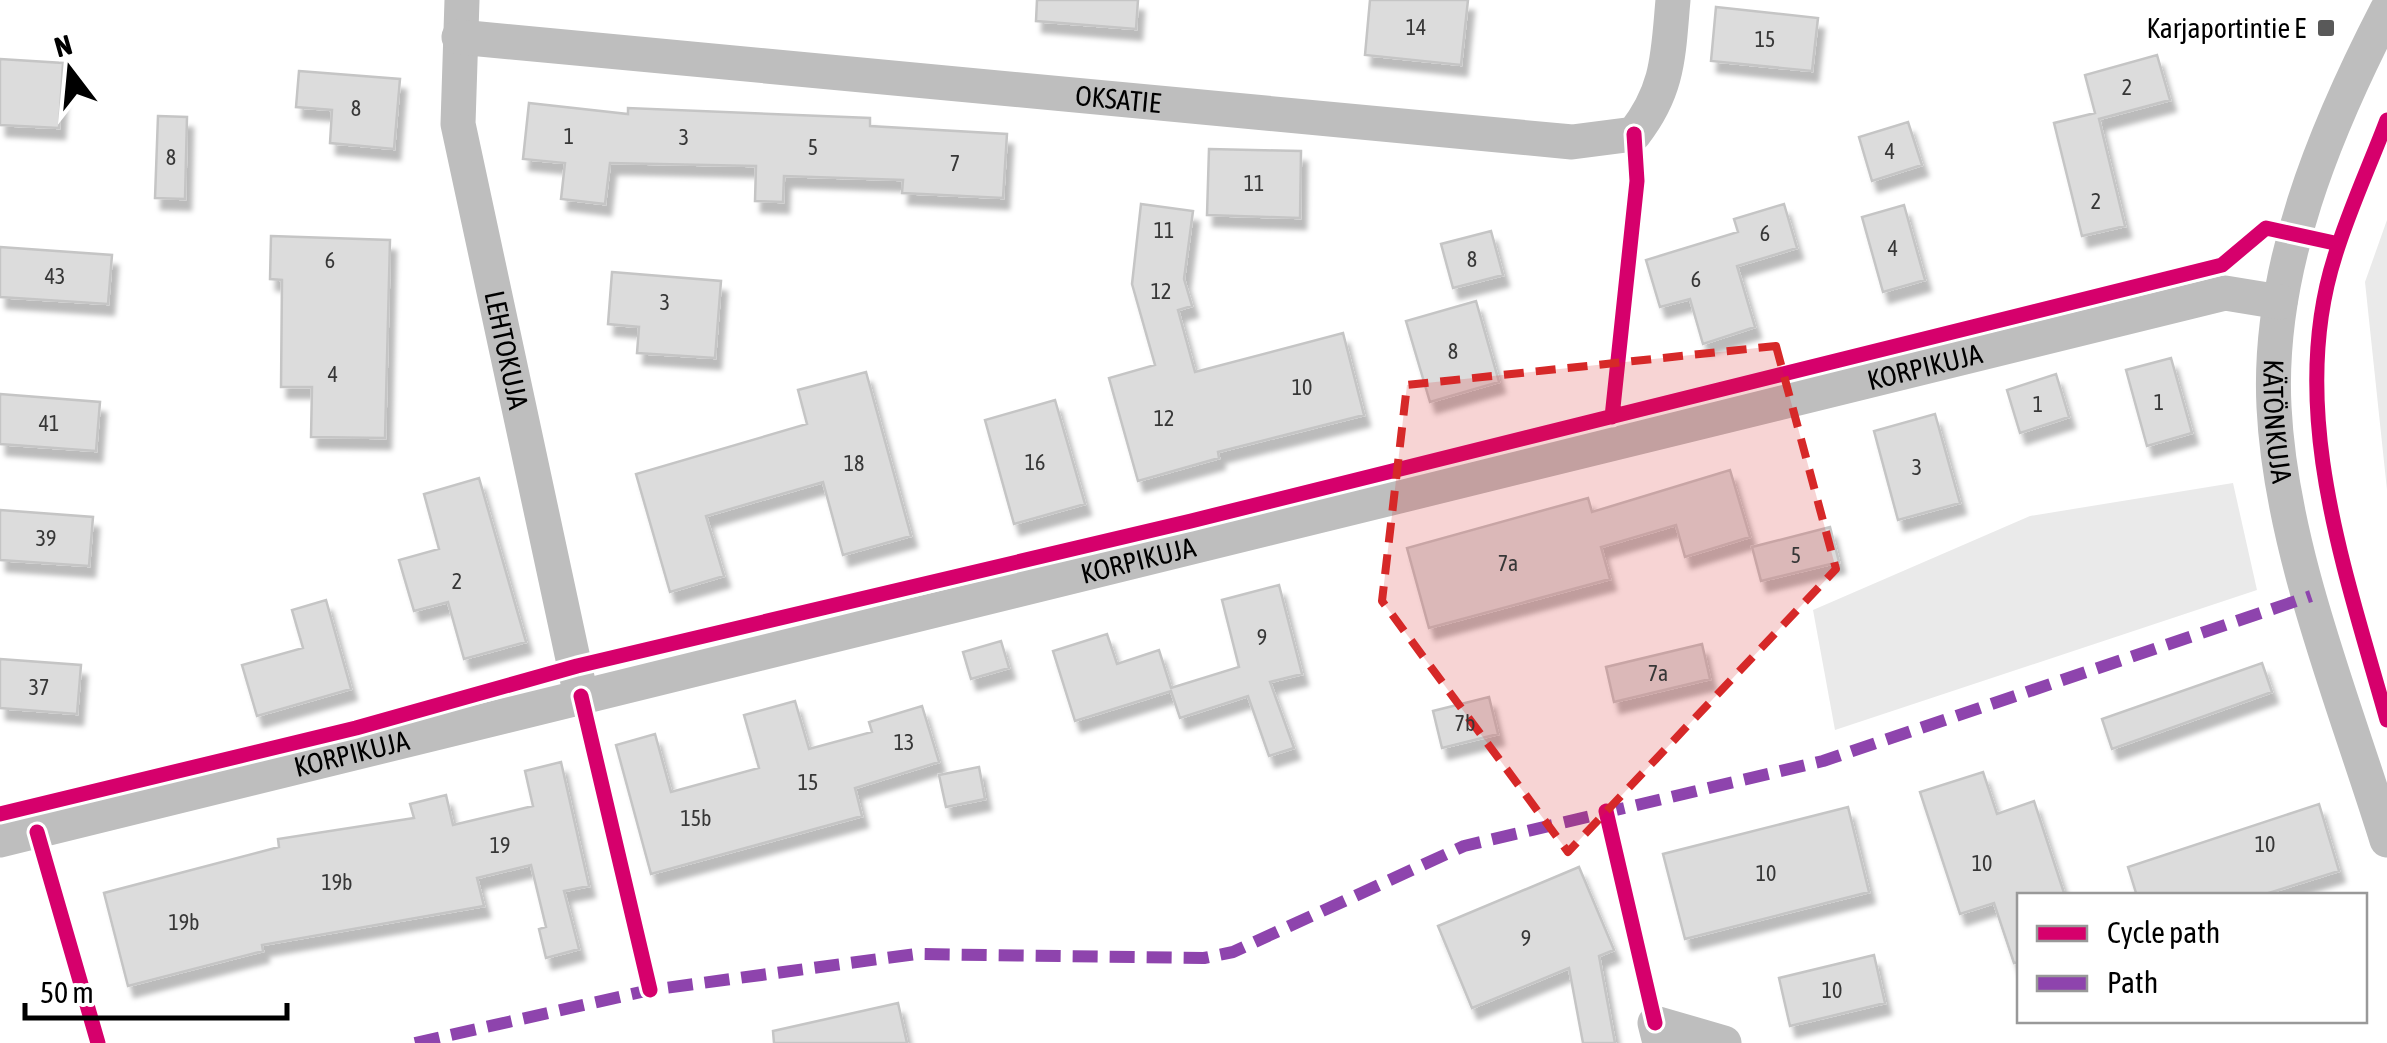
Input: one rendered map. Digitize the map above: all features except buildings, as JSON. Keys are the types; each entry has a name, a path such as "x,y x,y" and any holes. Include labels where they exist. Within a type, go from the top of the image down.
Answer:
{"street":[{"name":"LEHTOKUJA","path":"462,0 458,124 581,696"},
{"name":"OKSATIE","path":"459,37 1572,142 1634,134 1657,104 1666,71 1673,0"},
{"name":"KÄTÖNKUJA","path":"2387,10 2342,97 2305,205 2280,302 2274,407 2290,514 2387,840"},
{"name":"KORPIKUJA","path":"0,840 2224,293 2280,302"},
{"path":"1658,1033 1724,1043"}],"highlighted area":[{"path":"1776,346 1836,569 1568,852 1382,601 1407,385"}],"shaded area":[{"path":"2387,220 2387,490 2365,282"},
{"path":"2233,483 2257,590 1835,730 1813,610 2030,516"}],"marked path":[{"path":"415,1043 650,990 916,954 1204,958 1233,952 1464,846 1823,761 2311,596"}],"cycle path":[{"path":"2387,120 2335,256 2321,314 2317,372 2327,490 2387,720"},
{"path":"1612,417 1637,181 1634,134"},
{"path":"0,814 356,728 577,666 1191,521 2222,265 2266,228 2339,244"},
{"path":"581,696 650,990"},
{"path":"1606,811 1655,1023"},
{"path":"37,832 98,1043"}],"place":[{"name":"Karjaportintie E","path":"2326,28"}]}
